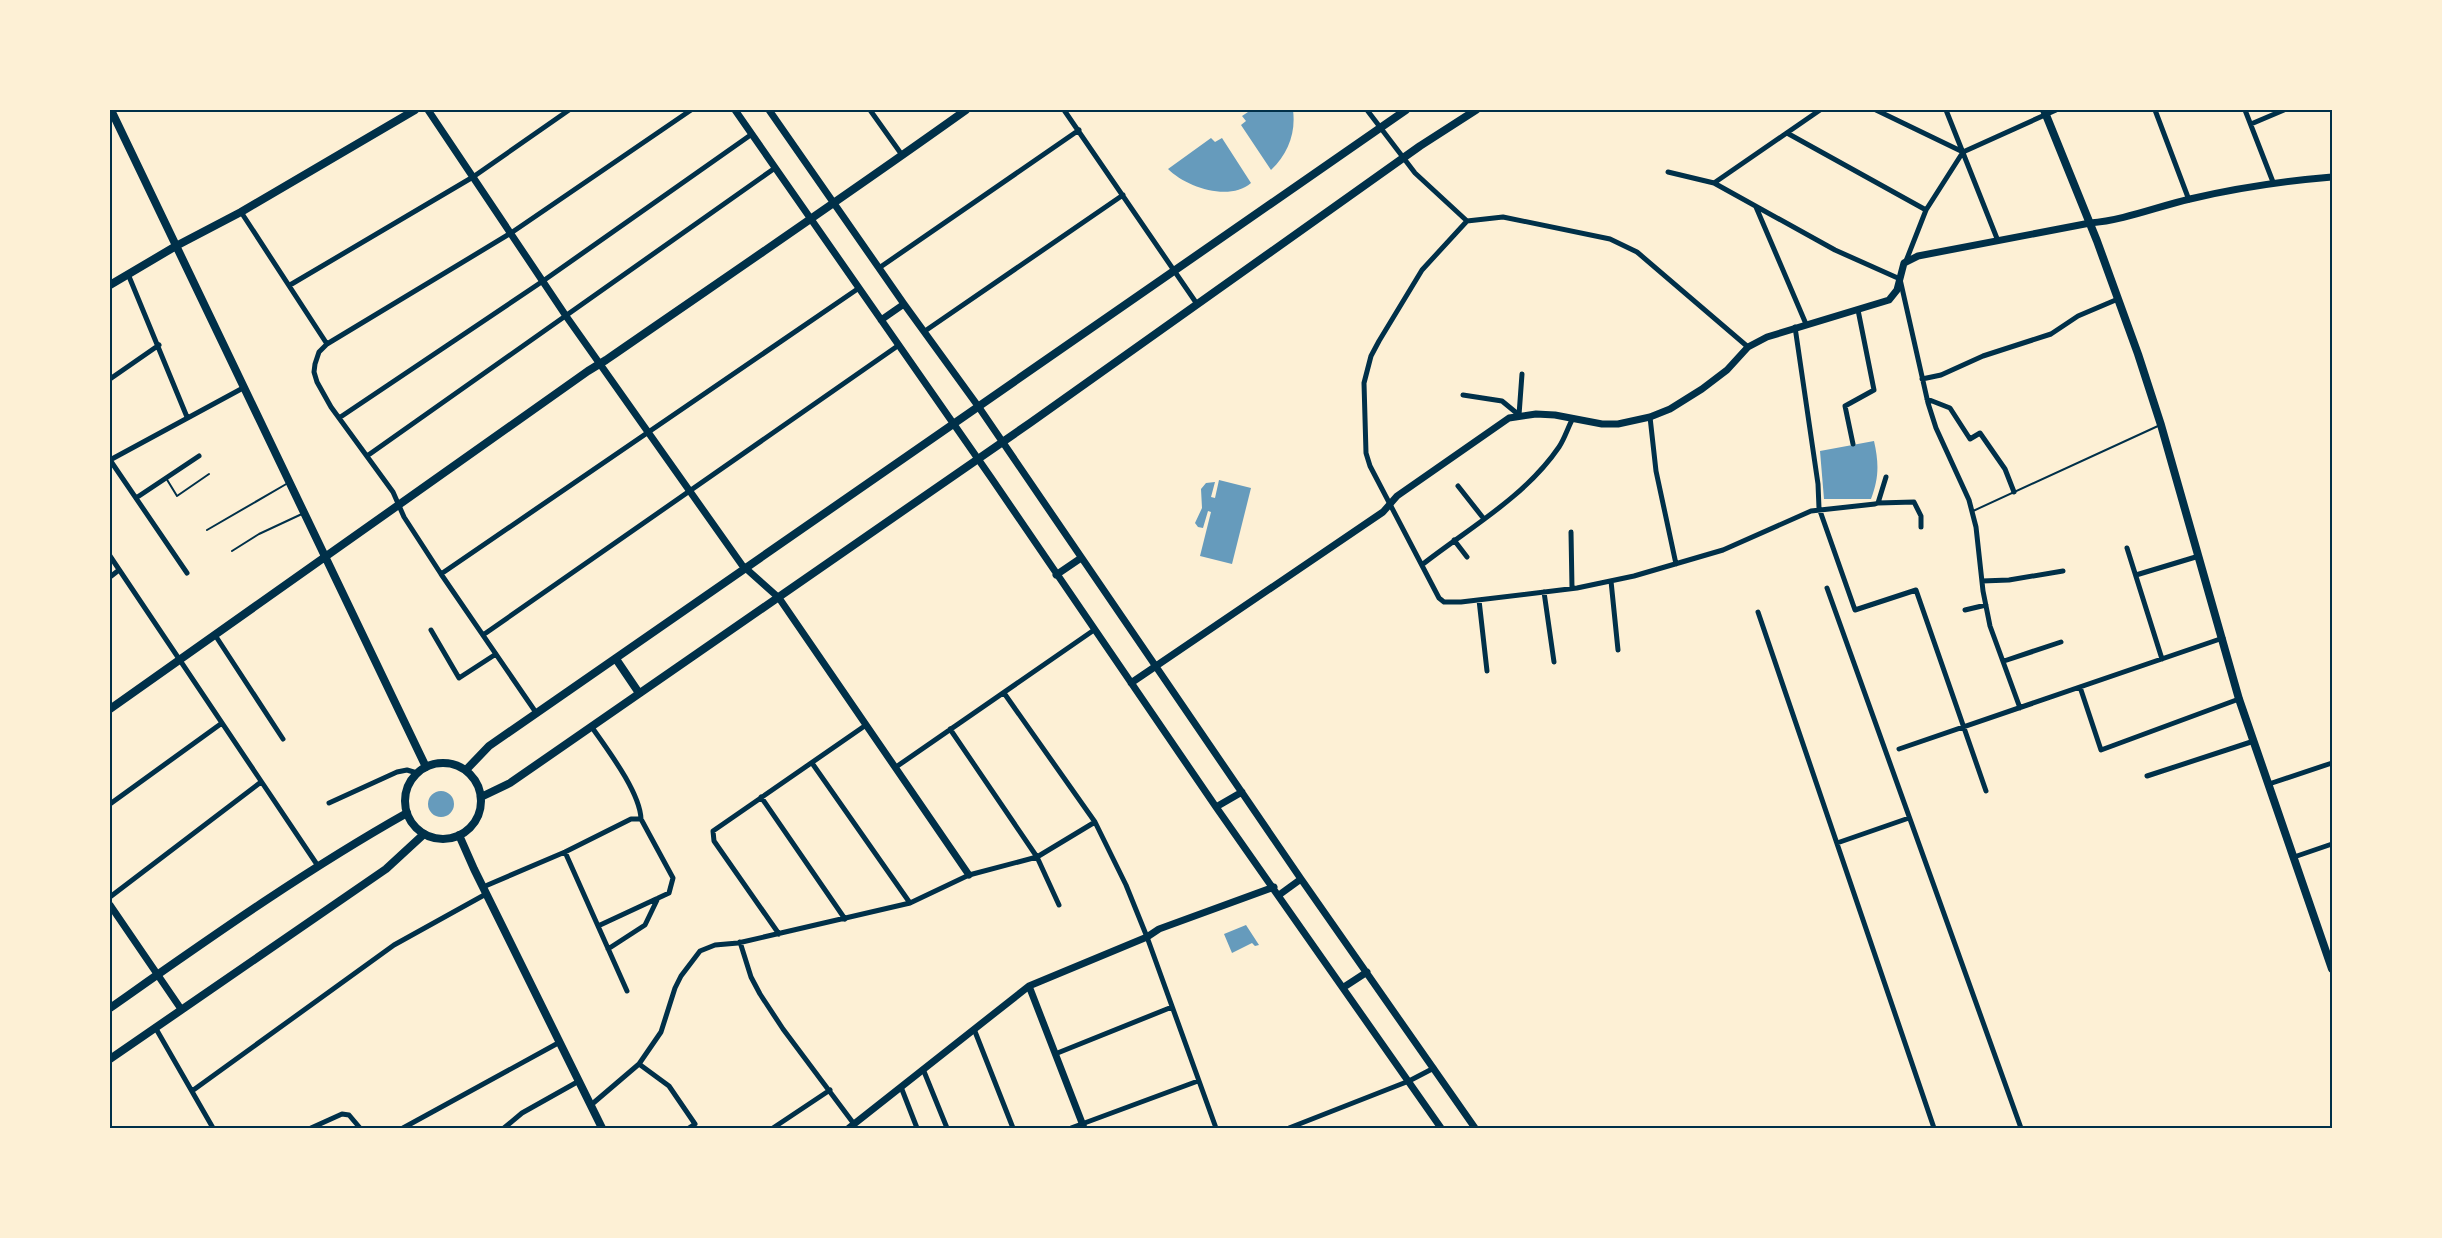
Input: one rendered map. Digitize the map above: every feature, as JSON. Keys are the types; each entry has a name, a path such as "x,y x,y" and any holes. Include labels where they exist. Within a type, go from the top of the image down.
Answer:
{"main road":[{"path":"110,285 176,246 241,212 415,110"},
{"path":"110,707 600,364 836,203 966,110"},
{"path":"466,770 488,746 1406,110"},
{"path":"481,797 510,783 779,598 1404,158 1476,110"},
{"path":"2045,111 2118,298 2161,425 2240,699 2332,969"},
{"path":"111,115 426,767"},
{"path":"616,659 639,693"},
{"path":"446,763 466,770 477,782 481,797 481,807 476,820 468,830 459,835 442,839 424,834 413,825 407,813 406,791 417,773 426,767 446,763"},
{"path":"110,1008 318,866 407,813"},
{"path":"110,1059 381,872 424,834"},
{"path":"459,835 602,1128"}],"street":[{"path":"428,110 566,316 742,565 779,598 969,875"},
{"path":"290,285 472,177 569,110"},
{"path":"537,714 441,574 399,506 393,492 339,418 315,376 317,358 327,344 511,233 691,110"},
{"path":"735,110 1216,807 1441,1128"},
{"path":"769,110 1003,442 1301,879 1475,1128"},
{"path":"870,110 902,155"},
{"path":"1064,110 1197,304"},
{"path":"1367,110 1414,173 1467,221"},
{"path":"1714,183 1820,110"},
{"path":"1876,110 1963,152"},
{"path":"1946,110 1998,241"},
{"path":"1131,683 1383,512 1390,503 1509,418 1536,414 1602,424 1618,424 1650,417 1670,409 1702,389 1727,370 1748,347 1795,327 1858,310 1893,297 1900,279 1901,268 1906,261 1926,210 1963,152 2045,111 2056,110"},
{"path":"2156,110 2189,200"},
{"path":"2245,110 2273,182"},
{"path":"2251,124 2284,110"},
{"path":"879,268 1079,130"},
{"path":"1787,133 1926,210"},
{"path":"339,418 543,281 752,134"},
{"path":"367,456 775,168"},
{"path":"1668,172 1714,183 1835,250 1900,279"},
{"path":"1906,261 1918,256 2111,221 2189,200 2273,182 2332,177"},
{"path":"924,331 1123,195"},
{"path":"1756,207 1806,324"},
{"path":"241,212 327,344"},
{"path":"1748,347 1637,252 1623,244 1610,239 1503,217 1467,221 1422,270 1379,341 1366,369 1364,383 1366,453 1380,489 1390,503 1439,598 1444,603 1479,600 1611,581 1723,550 1819,508 1914,502 1921,516 1921,527"},
{"path":"128,274 187,417"},
{"path":"1900,279 1935,428 1962,481 1972,511 1990,626 2019,708"},
{"path":"441,574 859,288"},
{"path":"1922,379 1941,375 1983,356 2051,334 2078,316 2118,298"},
{"path":"881,320 904,304"},
{"path":"1853,444 1845,406 1874,390 1858,310"},
{"path":"1795,327 1818,484 1819,508 1856,610 1916,590 1962,728 1986,791"},
{"path":"110,378 159,345"},
{"path":"483,635 899,345"},
{"path":"1519,415 1522,374"},
{"path":"187,573 110,460 243,388"},
{"path":"1463,395 1502,401 1519,415"},
{"path":"1927,399 1950,408 1970,439 1980,433 2005,469 2014,492"},
{"path":"1650,417 1656,471 1676,564"},
{"path":"1423,564 1484,519 1531,480 1559,447 1573,418"},
{"path":"136,498 199,456"},
{"path":"1878,503 1886,477"},
{"path":"1458,486 1484,519"},
{"path":"1570,532 1572,588"},
{"path":"1454,540 1467,557"},
{"path":"2127,548 2162,659"},
{"path":"110,556 318,866"},
{"path":"2136,575 2199,556"},
{"path":"1056,575 1081,558"},
{"path":"110,577 119,570"},
{"path":"1982,581 2009,580 2063,571"},
{"path":"1611,581 1618,650"},
{"path":"1827,588 2021,1128"},
{"path":"1544,592 1554,663"},
{"path":"1479,600 1487,671"},
{"path":"1965,610 1986,605"},
{"path":"1758,612 1934,1128"},
{"path":"431,630 459,678 496,654"},
{"path":"896,767 1094,630"},
{"path":"215,634 283,739"},
{"path":"1899,748 2223,638"},
{"path":"2004,661 2061,642"},
{"path":"2080,687 2101,750 2240,699"},
{"path":"1004,693 1095,822 1126,885 1216,1128"},
{"path":"110,804 222,723"},
{"path":"779,934 712,837 715,828 866,724"},
{"path":"591,726 630,788 639,806 641,819 673,879 672,890 598,926"},
{"path":"950,729 1037,857 1059,904"},
{"path":"2147,776 2254,741"},
{"path":"812,763 910,903"},
{"path":"2269,783 2332,763"},
{"path":"329,803 397,772 407,770 417,773"},
{"path":"110,897 261,782"},
{"path":"1216,807 1242,792"},
{"path":"761,797 845,919"},
{"path":"1837,843 1910,818"},
{"path":"192,1091 394,945 485,890 631,819 641,819"},
{"path":"591,1105 639,1064 661,1032 675,988 700,951 715,945 779,934 910,903 969,875 1037,857 1095,822"},
{"path":"2294,857 2332,844"},
{"path":"565,852 627,991"},
{"path":"1279,895 1301,879"},
{"path":"740,942 760,994 783,1029 830,1090 852,1126 1029,986 1147,937 1159,929 1274,887"},
{"path":"608,949 645,925 658,898"},
{"path":"110,905 181,1009"},
{"path":"1344,987 1367,972"},
{"path":"1029,986 1083,1126"},
{"path":"1055,1054 1172,1007"},
{"path":"155,1027 213,1128"},
{"path":"974,1029 1013,1128"},
{"path":"403,1128 560,1042"},
{"path":"639,1064 669,1086 695,1124 689,1128"},
{"path":"1289,1128 1409,1081 1434,1068"},
{"path":"923,1069 946,1128"},
{"path":"504,1128 522,1113 579,1081"},
{"path":"1071,1128 1083,1126 1198,1081"},
{"path":"901,1087 917,1128"},
{"path":"772,1128 830,1090"},
{"path":"311,1128 346,1114 360,1128"}],"lane":[{"path":"1972,511 2161,425"},
{"path":"166,478 177,496 209,474"},
{"path":"207,530 289,483"},
{"path":"232,550 304,513"}],"water":[{"path":"1251,110 1293,110 1294,119 1290,143 1271,170 1241,125 1246,121 1242,116"},
{"path":"1211,138 1215,142 1222,138 1251,183 1242,189 1231,191 1208,190 1185,181 1168,169"},
{"path":"1874,441 1877,470 1876,484 1871,499 1824,499 1820,451"},
{"path":"1219,480 1251,488 1232,564 1200,556 1211,512 1208,511 1203,528 1198,527 1195,523 1202,508 1201,489 1206,483 1215,482 1211,497 1215,498"},
{"path":"441,791 450,795 454,804 450,813 441,817 432,813 428,804 432,795"},
{"path":"1246,925 1259,945 1255,946 1252,943 1232,953 1224,934"}]}
